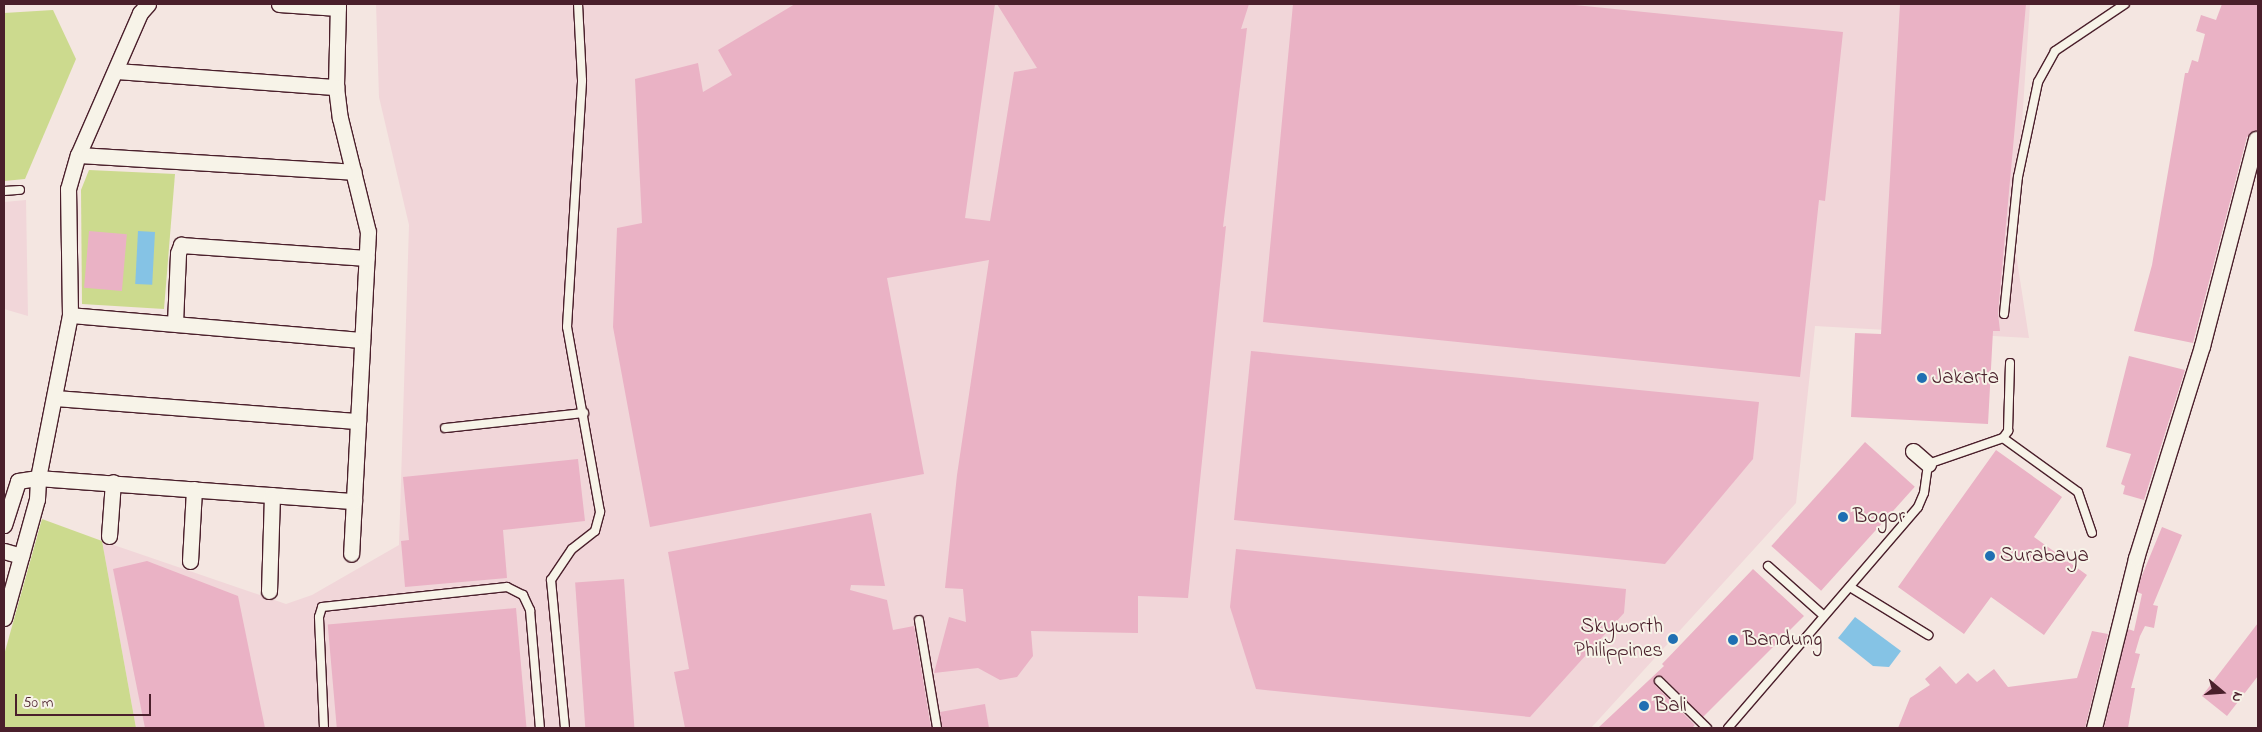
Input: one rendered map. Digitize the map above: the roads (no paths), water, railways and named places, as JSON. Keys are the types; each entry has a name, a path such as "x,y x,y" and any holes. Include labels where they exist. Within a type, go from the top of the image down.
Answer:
{"street":[{"path":"4,618 38,499 38,478 56,398 70,315 68,189 78,154 117,71 140,13 148,4"},
{"path":"279,4 338,6 336,87 353,172 368,232 351,554"},
{"path":"117,71 336,87"},
{"path":"2094,728 2136,558 2202,346 2256,139"},
{"path":"78,154 353,172"},
{"path":"175,323 181,245 367,258"},
{"path":"70,315 362,340"},
{"path":"56,398 358,421"},
{"path":"1913,451 1928,464"},
{"path":"4,525 18,481 38,478 354,501"},
{"path":"109,536 113,482"},
{"path":"190,561 194,489"},
{"path":"269,591 272,496"},
{"path":"4,551 21,556"}],"lane":[{"path":"564,728 551,580 572,549 595,531 600,512 568,326 582,80 578,4"},
{"path":"2004,314 2018,177 2038,82 2055,51 2125,4"},
{"path":"4,191 20,190"},
{"path":"1728,728 1823,615 1850,587 1918,507 1928,464 2003,438 2008,431 2010,363"},
{"path":"445,428 584,413"},
{"path":"2003,438 2078,492 2092,533"},
{"path":"1768,566 1823,615"},
{"path":"324,728 319,617 322,606 507,587 522,595 530,610 540,728"},
{"path":"1850,587 1928,635"},
{"path":"919,620 937,728"},
{"path":"1659,681 1708,728"}],"water":[{"path":"138,231 155,232 152,285 135,284"},
{"path":"1855,617 1901,651 1889,667 1873,666 1838,638"}],"place":[{"name":"Jakarta","path":"1922,378"},
{"name":"Bogor","path":"1843,517"},
{"name":"Surabaya","path":"1990,556"},
{"name":"Skyworth Philippines","path":"1673,639"},
{"name":"Bandung","path":"1733,640"},
{"name":"Bali","path":"1644,706"}]}
